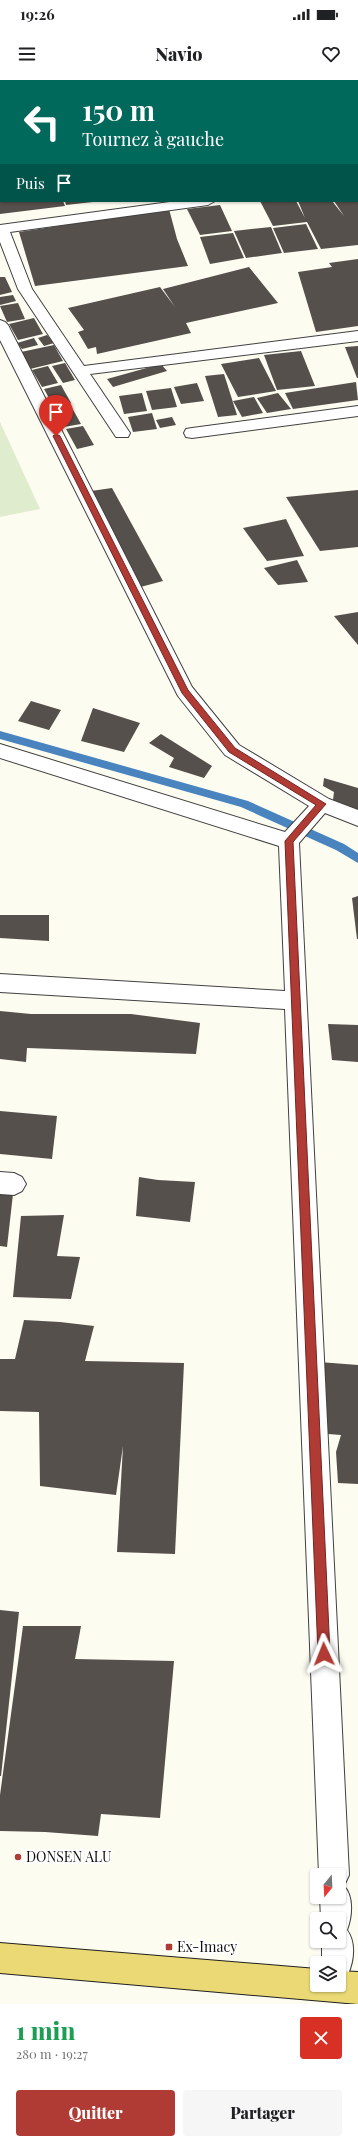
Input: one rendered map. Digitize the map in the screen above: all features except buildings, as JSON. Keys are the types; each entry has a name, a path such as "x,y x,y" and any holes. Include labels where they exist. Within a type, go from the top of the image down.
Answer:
{"main road":[{"path":"0,1958 310,1979"}],"street":[{"path":"122,433 25,289 2,229 201,202"},
{"path":"0,324 185,691 232,750 322,804 358,818"},
{"path":"80,371 358,336"},
{"path":"192,434 358,411"},
{"path":"0,751 289,841"},
{"path":"322,804 289,841 334,1868"},
{"path":"0,983 296,1001"}],"green space":[{"path":"0,422 40,509 0,517"}],"waterway":[{"path":"0,735 244,804 340,847 358,859"}],"place":[{"name":"DONSEN ALU","path":"18,1857"},
{"name":"Ex-Imacy","path":"169,1947"}],"route":[{"path":"56,436 185,691 232,750 322,804 289,841 324,1654"}]}
